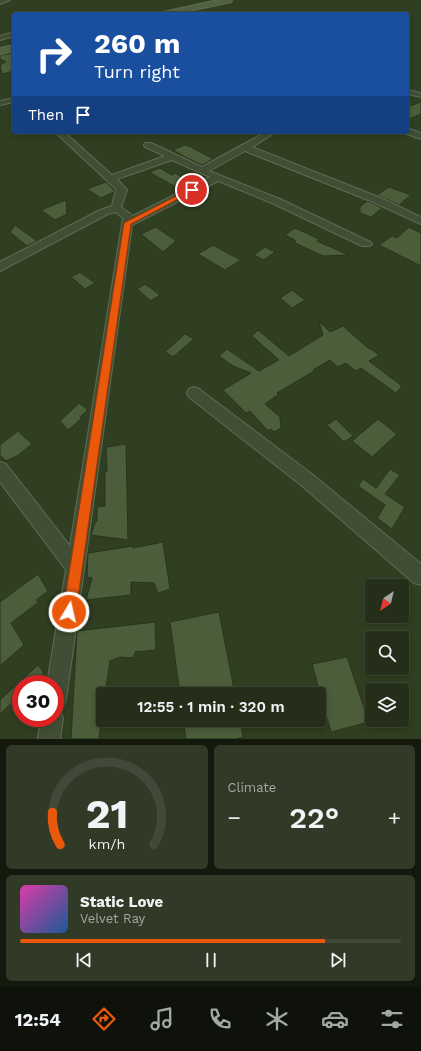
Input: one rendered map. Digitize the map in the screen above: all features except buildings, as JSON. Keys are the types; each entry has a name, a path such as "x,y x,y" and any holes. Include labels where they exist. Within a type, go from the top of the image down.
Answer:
{"street":[{"path":"0,2 7,0"},
{"path":"175,12 228,0"},
{"path":"0,30 12,33"},
{"path":"0,38 12,35"},
{"path":"0,52 12,49"},
{"path":"409,92 421,95"},
{"path":"0,103 12,100"},
{"path":"409,131 421,127"},
{"path":"409,131 421,136"},
{"path":"61,134 111,178 122,190 116,208"},
{"path":"202,171 268,134"},
{"path":"148,145 202,171 276,201 366,244"},
{"path":"244,147 377,200 421,221"},
{"path":"111,178 172,157"},
{"path":"127,223 218,177"},
{"path":"59,675 128,217 116,208"},
{"path":"0,267 104,212 116,208"},
{"path":"194,393 307,480 421,576"},
{"path":"0,470 76,568"},
{"path":"49,739 51,727"}],"route":[{"path":"69,612 127,223 192,190"}]}
